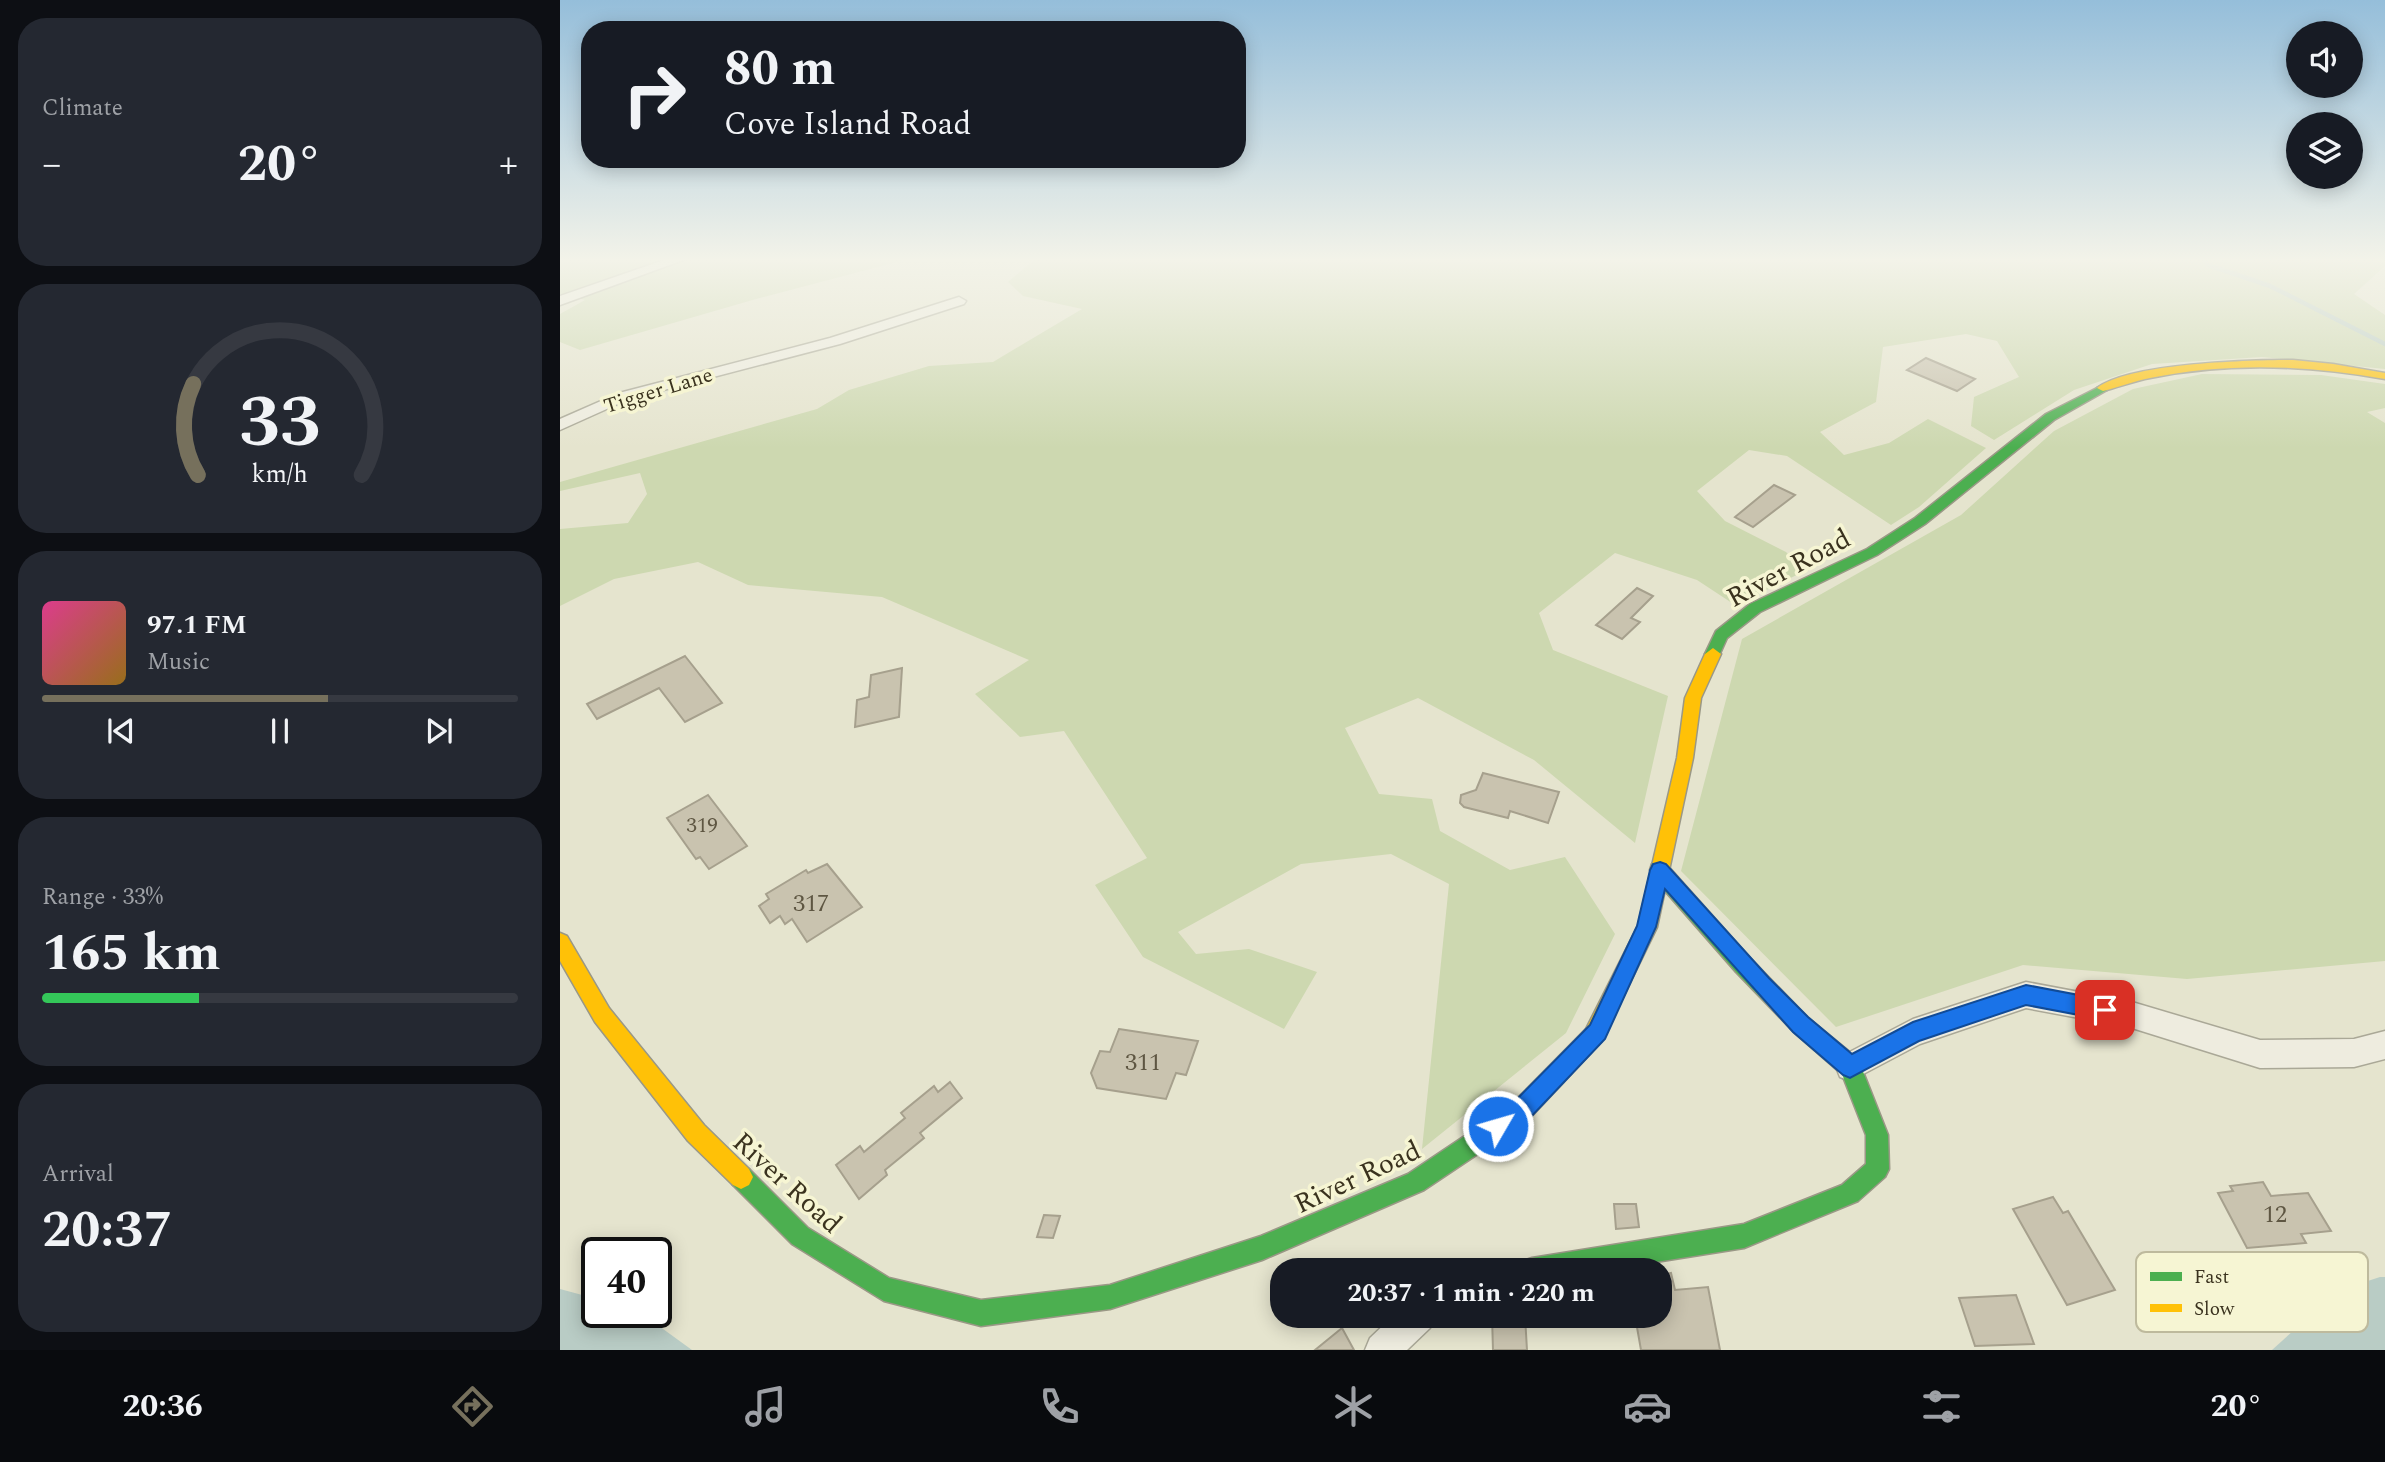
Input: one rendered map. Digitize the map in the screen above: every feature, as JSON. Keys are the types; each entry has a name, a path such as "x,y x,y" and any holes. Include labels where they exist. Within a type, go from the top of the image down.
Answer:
{"street":[{"name":"Tigger Lane","path":"560,425 624,396 835,341 894,322"},
{"name":"River Road","path":"560,942 602,1015 696,1133 800,1236 884,1289 981,1313 1110,1297 1262,1248 1416,1182 1519,1113 1597,1032 1647,927 1685,758 1693,698 1721,635 1755,608 1872,552 1920,521 2050,417 2085,395 2115,383 2160,373 2252,364 2316,365 2385,376"},
{"path":"1607,1258 1744,1236 1850,1193 1877,1169 1877,1135 1850,1067 1801,1025 1762,985 1660,870"},
{"path":"1850,1067 1913,1033 2026,995 2132,1015 2260,1054 2354,1054 2385,1045"},
{"path":"1382,1350 1405,1328"}],"green space":[{"path":"560,322 677,322 580,350 560,342"},
{"path":"1060,322 2385,322 2385,369 2262,357 2152,364 2074,390 1994,440 1971,426 1974,397 2019,377 1997,341 1966,334 1883,347 1876,402 1820,432 1844,455 1889,443 1928,419 1986,448 1919,507 1891,525 1787,456 1749,450 1697,491 1725,521 1786,552 1805,571 1735,605 1697,580 1615,553 1539,613 1553,650 1668,696 1635,843 1534,760 1418,698 1345,728 1379,794 1432,799 1440,831 1510,870 1565,857 1615,934 1566,1033 1422,1149 1449,884 1391,854 1301,864 1178,932 1196,954 1249,949 1317,972 1284,1029 1143,957 1095,885 1147,858 1064,731 1020,737 975,694 1029,660 882,597 748,585 698,562 614,579 560,606 560,529 628,523 647,494 640,473 560,491 560,482 817,409 849,390 929,366 993,362"},
{"path":"2202,374 2321,375 2385,384 2385,408 2367,412 2385,423 2385,961 2187,979 2023,965 1836,1027 1681,871 1742,639 1961,515 2054,431 2133,389"}],"shaded area":[{"path":"2385,1277 2385,1350 2272,1350 2292,1332 2368,1332 2368,1281"},
{"path":"560,1289 581,1295 581,1328 662,1328 692,1350 560,1350"}],"building":[{"path":"1926,358 1975,379 1957,391 1907,370"},
{"path":"1774,485 1795,495 1753,527 1735,517"},
{"path":"1637,588 1653,596 1631,618 1640,622 1622,639 1596,625"},
{"path":"685,656 722,703 685,722 659,688 597,719 587,704"},
{"path":"902,668 899,717 855,727 857,700 869,697 871,675"},
{"path":"1483,773 1559,792 1548,823 1510,811 1508,818 1464,807 1460,803 1461,795 1476,790"},
{"path":"708,795 747,846 709,869 700,857 696,859 667,818"},
{"path":"827,864 862,907 807,942 792,919 785,924 780,916 770,923 759,906 769,899 766,894 806,870 808,873"},
{"path":"1119,1029 1198,1041 1186,1075 1176,1073 1166,1099 1097,1088 1091,1073 1100,1051 1110,1052"},
{"path":"950,1082 962,1098 920,1133 924,1138 885,1170 887,1175 859,1199 836,1165 860,1146 864,1152 905,1118 901,1113 934,1086 938,1092"},
{"path":"2263,1182 2271,1196 2308,1193 2331,1231 2301,1234 2306,1243 2247,1248 2218,1193 2233,1191 2230,1186"},
{"path":"2053,1197 2063,1213 2068,1211 2115,1290 2067,1305 2013,1209"},
{"path":"1614,1204 1636,1204 1639,1227 1616,1229"},
{"path":"1044,1215 1060,1216 1053,1238 1037,1237"},
{"path":"1672,1277 1675,1290 1708,1287 1720,1350 1641,1350 1637,1328 1672,1328"},
{"path":"2016,1295 2034,1344 1975,1346 1959,1298"},
{"path":"1342,1328 1354,1350 1315,1350"},
{"path":"1492,1328 1526,1328 1527,1350 1493,1350"}],"waterway":[{"path":"2341,322 2385,344"}],"traffic: fast":[{"path":"1713,654 1721,635 1755,608 1872,552 1920,521 2050,417 2103,388"},
{"path":"1607,1258 1744,1236 1850,1193 1877,1169 1877,1135 1850,1067 1801,1025 1743,965 1659,870"},
{"path":"741,1177 800,1236 884,1289 981,1313 1110,1297 1262,1248 1416,1182 1519,1113 1594,1035"}],"traffic: slow":[{"path":"2103,388 2150,374 2237,364 2316,365 2385,376"},
{"path":"1594,1035 1647,927 1685,758 1693,698 1713,654"},
{"path":"560,942 602,1015 696,1133 741,1177"}],"route":[{"path":"1498,1126 1519,1113 1597,1032 1647,927 1660,870 1762,985 1801,1025 1850,1067 1913,1033 2026,995 2105,1010"}]}
